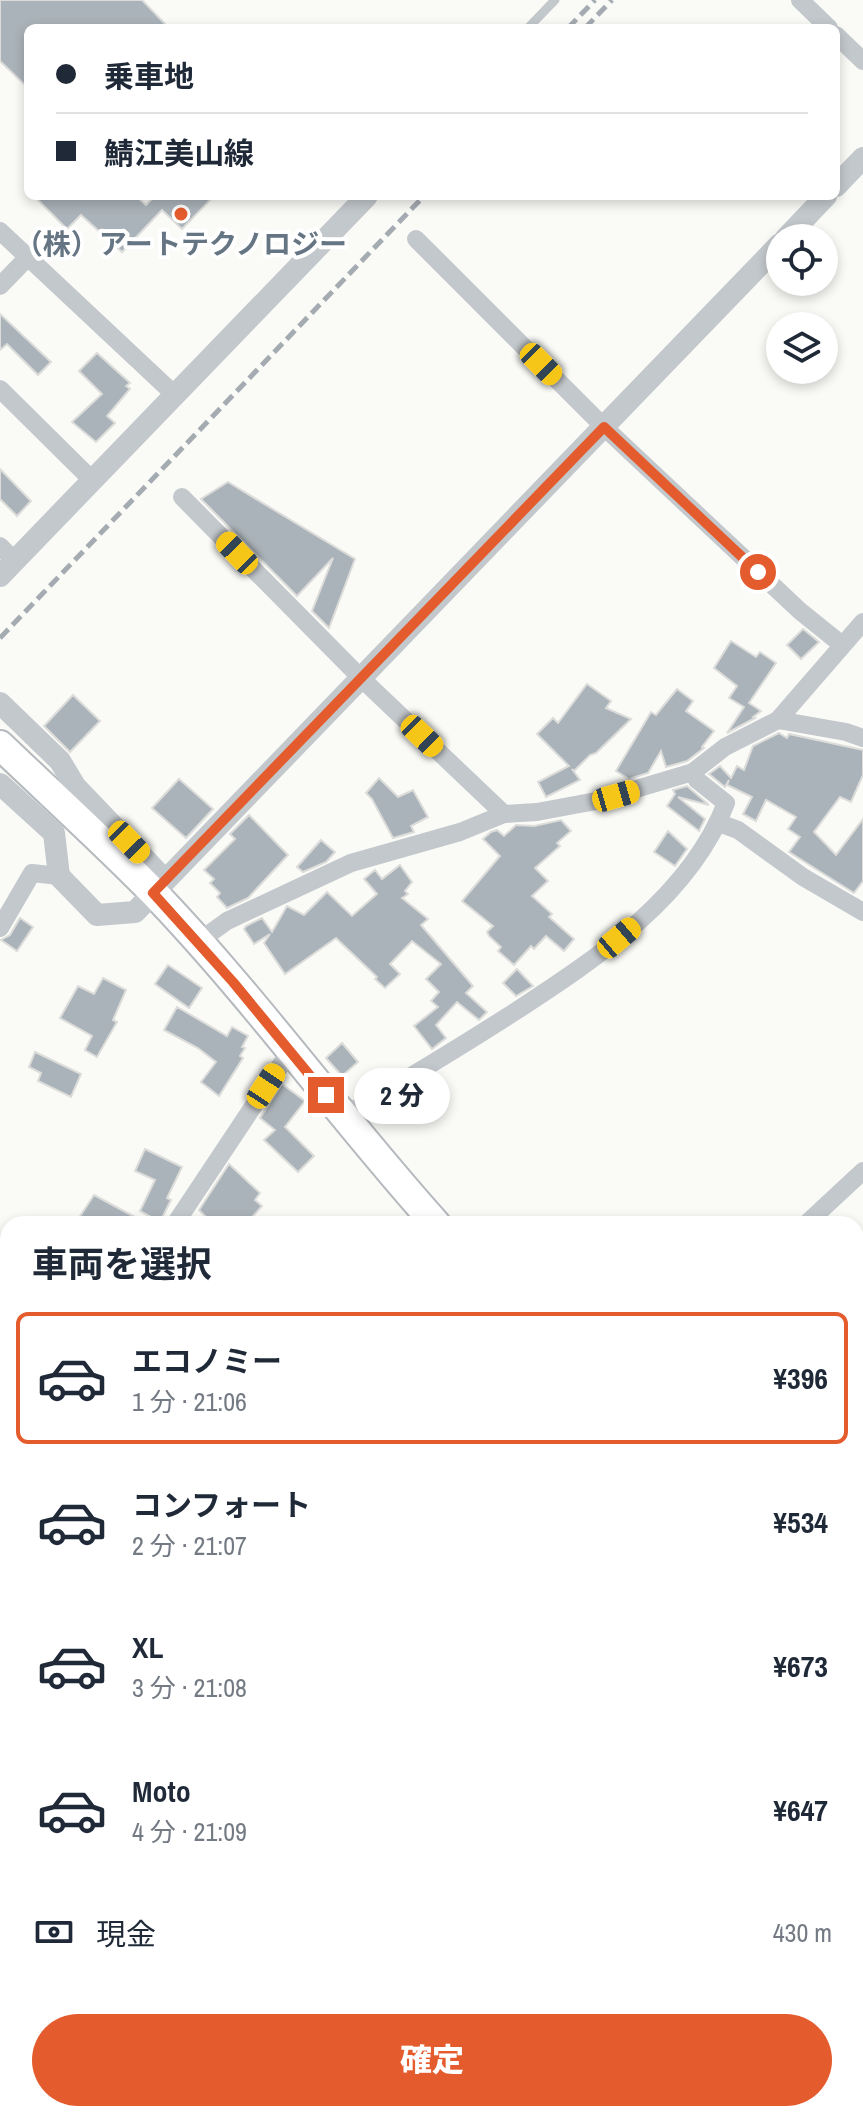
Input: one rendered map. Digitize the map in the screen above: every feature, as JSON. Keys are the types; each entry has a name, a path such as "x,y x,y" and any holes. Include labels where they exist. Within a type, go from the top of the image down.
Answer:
{"main road":[{"path":"0,745 159,886 198,942 429,1216"}],"street":[{"path":"800,0 825,24"},
{"path":"840,39 863,61"},
{"path":"840,182 863,158"},
{"path":"5,561 92,480 363,200"},
{"path":"799,224 822,200"},
{"path":"0,231 175,395"},
{"path":"416,239 604,427 800,611 841,644"},
{"path":"0,286 28,257"},
{"path":"0,784 54,833 59,876 97,915 135,912 766,259"},
{"path":"0,389 92,480"},
{"path":"182,497 361,678 504,814"},
{"path":"198,942 227,921 351,863 460,832 504,814 537,812 596,801 693,772 725,747 778,720 863,622"},
{"path":"0,703 60,761 75,786 159,886"},
{"path":"778,720 863,738"},
{"path":"344,1116 475,1037 603,951 634,925 692,866 719,823 726,803 697,780 693,772"},
{"path":"719,823 738,830 803,877 863,912"},
{"path":"0,928 32,873 59,876"},
{"path":"180,1216 290,1051"},
{"path":"815,1216 863,1171"}],"lane":[{"path":"531,24 550,2"}],"building":[{"path":"0,0 142,0 165,24 24,24 24,84 0,61"},
{"path":"38,200 140,200 146,205 151,200 210,200 182,229 162,210 122,252 81,215 67,229"},
{"path":"0,314 51,362 38,375 7,344 0,350"},
{"path":"97,353 130,383 126,386 130,389 107,416 115,423 96,442 72,422 102,394 79,371"},
{"path":"0,469 31,501 17,516 0,499"},
{"path":"228,482 355,559 329,628 312,611 333,558 297,596 201,499"},
{"path":"803,629 819,642 801,659 787,645"},
{"path":"731,641 756,657 760,652 776,663 749,703 761,711 755,718 727,733 744,707 729,698 737,686 714,668"},
{"path":"587,684 611,701 606,708 631,719 596,753 574,771 572,769 580,780 546,797 538,782 569,766 537,734 553,718 558,723"},
{"path":"677,689 693,701 686,711 714,731 704,748 687,761 666,767 661,751 648,773 629,779 616,771 651,712 656,715"},
{"path":"73,695 100,721 70,752 44,726"},
{"path":"779,733 787,738 789,734 863,750 863,775 851,802 840,797 814,832 836,855 863,819 863,881 854,893 789,852 800,837 788,829 796,817 766,800 756,821 743,814 752,797 727,785 729,780 725,787 709,774 720,766 731,778 737,766 744,770 753,746"},
{"path":"379,778 398,797 413,790 428,817 411,826 414,832 393,838 366,793"},
{"path":"179,779 213,809 186,838 152,808"},
{"path":"687,786 709,805 678,797 705,819 699,831 667,806 675,794 673,790"},
{"path":"249,815 288,855 248,898 227,908 217,897 220,893 210,883 214,879 204,870 235,839 230,834"},
{"path":"561,820 571,831 557,843 560,846 535,868 548,881 532,896 552,914 549,917 574,939 564,951 546,936 534,949 531,946 514,965 498,951 501,947 489,936 487,932 493,926 462,901 500,856 483,839 491,832 497,830 504,836 516,825 534,826"},
{"path":"668,831 687,849 675,866 654,852"},
{"path":"321,840 335,852 326,862 303,872 297,867"},
{"path":"400,865 412,882 405,891 408,894 402,898 428,919 421,925 473,986 466,993 487,1012 479,1020 457,1002 436,1025 446,1038 432,1049 414,1026 438,1007 431,1001 439,992 426,979 441,964 412,941 390,964 400,974 385,988 336,938 285,974 264,943 270,934 254,944 244,929 262,918 272,932 287,906 304,915 327,892 352,916 377,894 364,879 375,870 382,879"},
{"path":"20,918 33,927 17,951 1,940 10,935"},
{"path":"168,965 202,988 189,1008 155,984"},
{"path":"517,969 533,986 516,996 503,983"},
{"path":"103,978 126,990 113,1020 117,1022 97,1057 85,1050 92,1036 60,1018 78,986 94,994"},
{"path":"177,1007 227,1036 232,1027 248,1036 242,1047 245,1048 240,1056 243,1058 219,1096 201,1082 216,1062 198,1048 164,1030"},
{"path":"342,1043 358,1062 342,1076 326,1058"},
{"path":"35,1052 81,1074 71,1097 38,1081 41,1073 29,1067"},
{"path":"282,1084 305,1101 285,1127 314,1156 298,1172 264,1140 275,1130 260,1118"},
{"path":"145,1149 182,1167 167,1198 171,1200 163,1216 149,1216 140,1211 155,1180 135,1171"},
{"path":"229,1164 260,1193 255,1200 262,1206 253,1216 205,1216 199,1210"},
{"path":"94,1195 133,1216 80,1216"}],"railway":[{"path":"572,24 595,0"},
{"path":"589,24 612,0"},
{"path":"0,638 420,200"}],"place":[{"name":"（株）アートテクノロジー","path":"181,214"}],"route":[{"path":"326,1095 233,982 153,893 604,427 758,572"}]}
